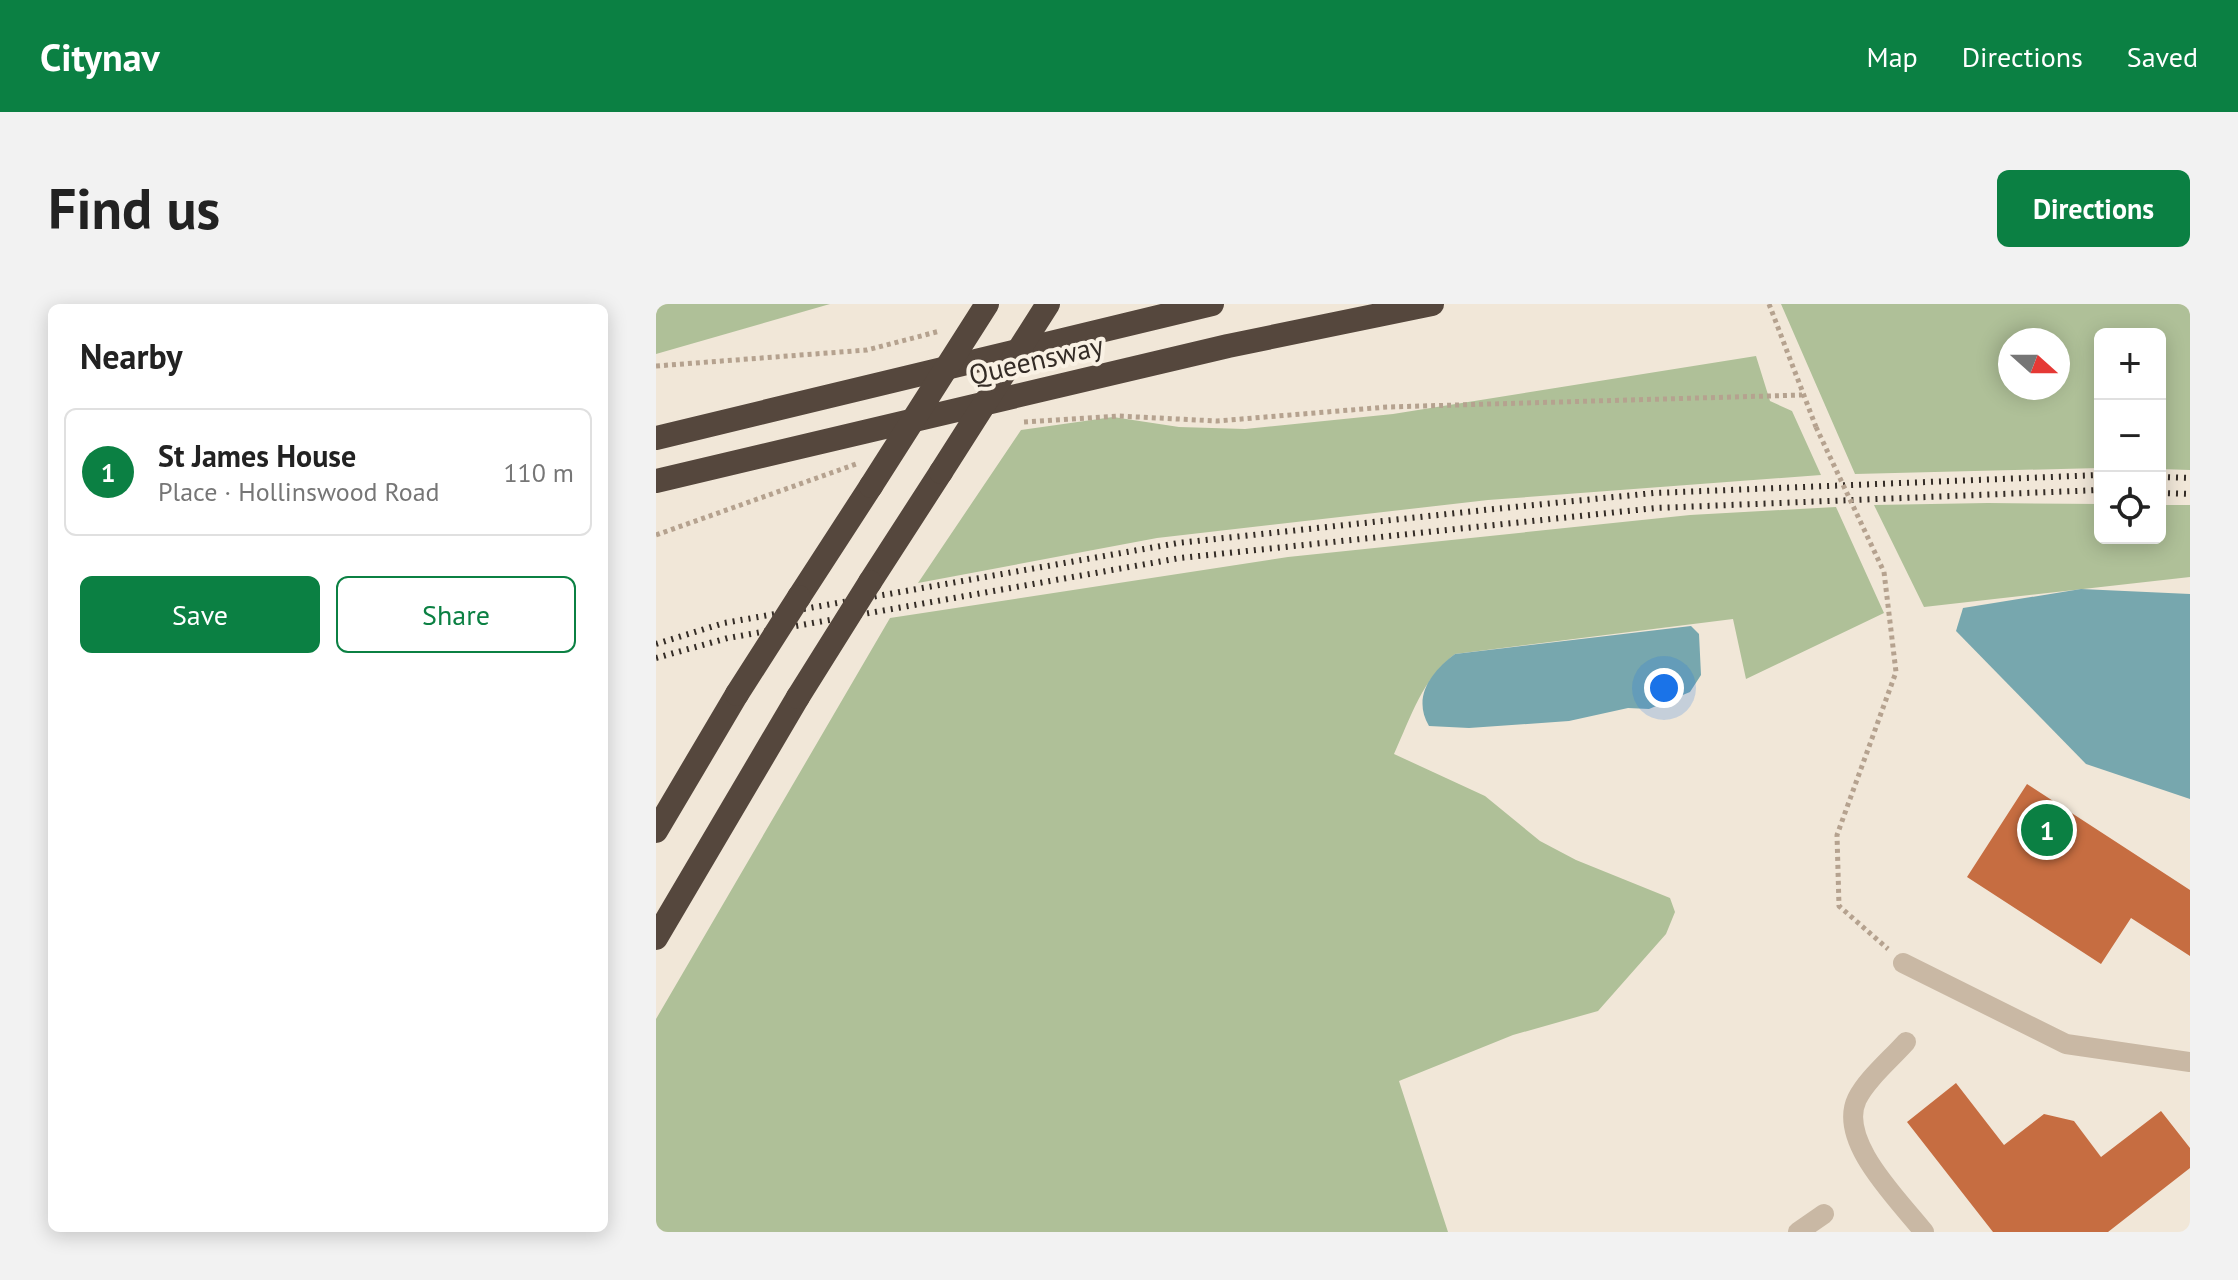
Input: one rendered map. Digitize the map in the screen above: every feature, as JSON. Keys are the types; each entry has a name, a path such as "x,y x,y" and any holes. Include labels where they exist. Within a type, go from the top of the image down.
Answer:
{"highway":[{"path":"656,831 737,694 987,304"},
{"path":"656,938 798,697 1048,304"},
{"name":"Queensway","path":"656,438 1212,304"},
{"name":"Queensway","path":"656,481 1228,346 1432,304"}],"street":[{"path":"1903,963 2066,1044 2190,1062"},
{"path":"1906,1042 1858,1098 1852,1119 1858,1146 1924,1232"},
{"path":"1798,1232 1824,1214"}],"path":[{"path":"1769,304 1802,395 1884,572 1896,672 1837,835 1839,906 1903,963"},
{"path":"656,366 867,350 943,331"},
{"path":"1012,425 1118,416 1217,421 1387,407 1802,395"},
{"path":"656,535 830,471 860,463"}],"green space":[{"path":"656,304 830,304 656,354"},
{"path":"1781,304 2190,304 2190,470 2166,469 2166,328 2094,328 2094,468 1855,474"},
{"path":"1756,356 1770,401 1792,411 1821,475 1488,500 1157,538 918,583 1021,430 1113,417 1179,427 1245,429 1393,414"},
{"path":"2094,504 2094,544 2166,544 2166,505 2190,505 2190,577 1924,607 1874,505"},
{"path":"1836,507 1884,613 1746,679 1733,619 1455,654 1434,675 1418,700 1394,754 1485,796 1540,841 1576,860 1670,898 1675,912 1666,934 1598,1011 1513,1035 1399,1081 1448,1232 656,1232 656,1019 890,618 1288,557 1690,515"}],"water":[{"path":"2081,589 2190,594 2190,799 2086,764 1956,631 1963,608"},
{"path":"1691,626 1699,634 1701,675 1690,692 1649,709 1628,708 1569,721 1469,728 1429,726 1424,715 1423,695 1427,686 1438,669 1455,654"}],"building":[{"path":"2027,784 2190,890 2190,956 2131,918 2101,964 1967,877"},
{"path":"1956,1083 2004,1145 2044,1114 2074,1121 2101,1157 2161,1111 2190,1148 2190,1168 2108,1232 1993,1232 1907,1122"}],"railway":[{"path":"656,644 724,623 1178,543 1654,493 2094,475"},
{"path":"2166,477 2190,478"},
{"path":"656,658 728,638 1180,558 1656,508 2094,490"},
{"path":"2166,493 2190,494"}],"place":[{"name":"St James House","path":"2047,830"}]}
